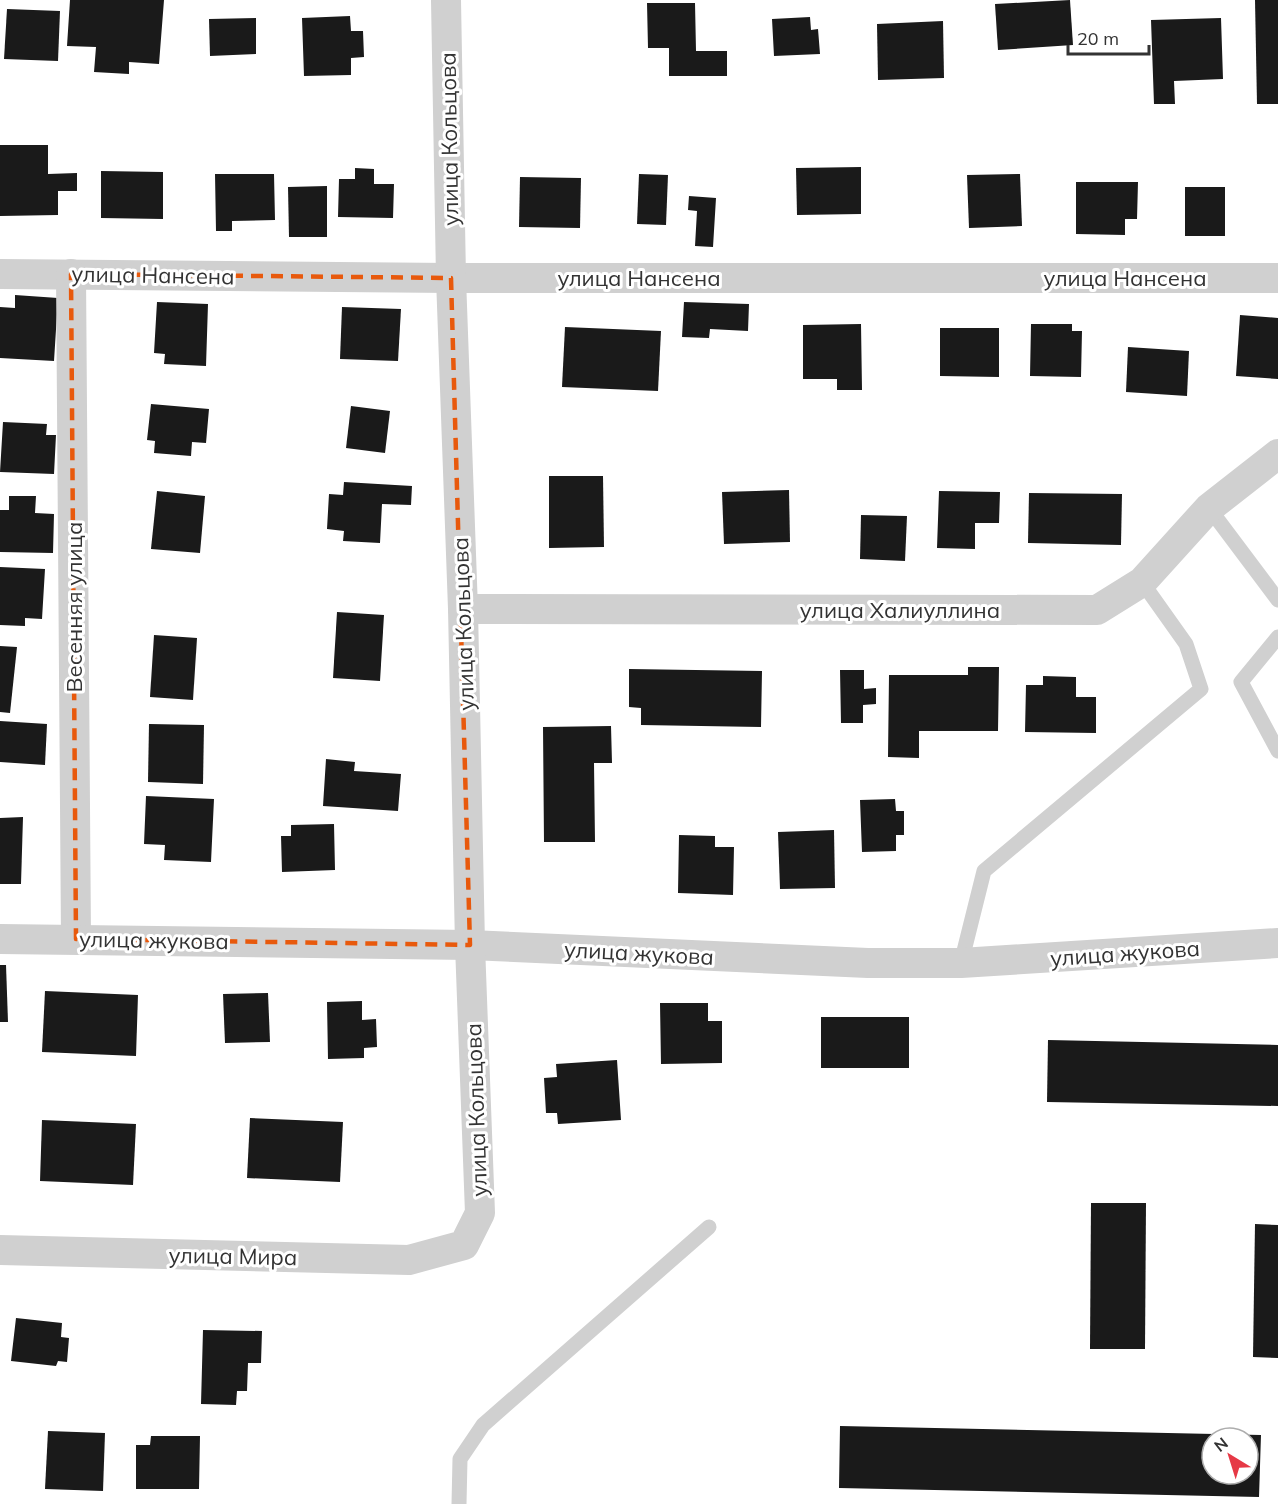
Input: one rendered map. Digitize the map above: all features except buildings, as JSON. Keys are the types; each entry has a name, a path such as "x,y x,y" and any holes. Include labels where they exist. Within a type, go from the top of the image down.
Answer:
{"street":[{"name":"улица Кольцова","path":"446,0 451,278 480,1213 464,1245"},
{"name":"улица Нансена","path":"0,274 451,278 1278,278"},
{"name":"Весенняя улица","path":"72,274 76,939"},
{"name":"улица Халиуллина","path":"463,609 1097,610 1142,582 1209,508 1278,454"},
{"name":"улица жукова","path":"0,939 470,945 868,963 961,963 1278,944"},
{"name":"улица Мира","path":"0,1250 409,1260 464,1245"}],"lane":[{"path":"1209,508 1278,600"},
{"path":"961,963 984,871 1201,689 1186,644 1142,582"},
{"path":"1278,637 1241,682 1278,752"},
{"path":"459,1504 460,1459 483,1425 709,1227"}],"highlighted area":[{"path":"71,274 451,278 470,945 76,939"}]}
